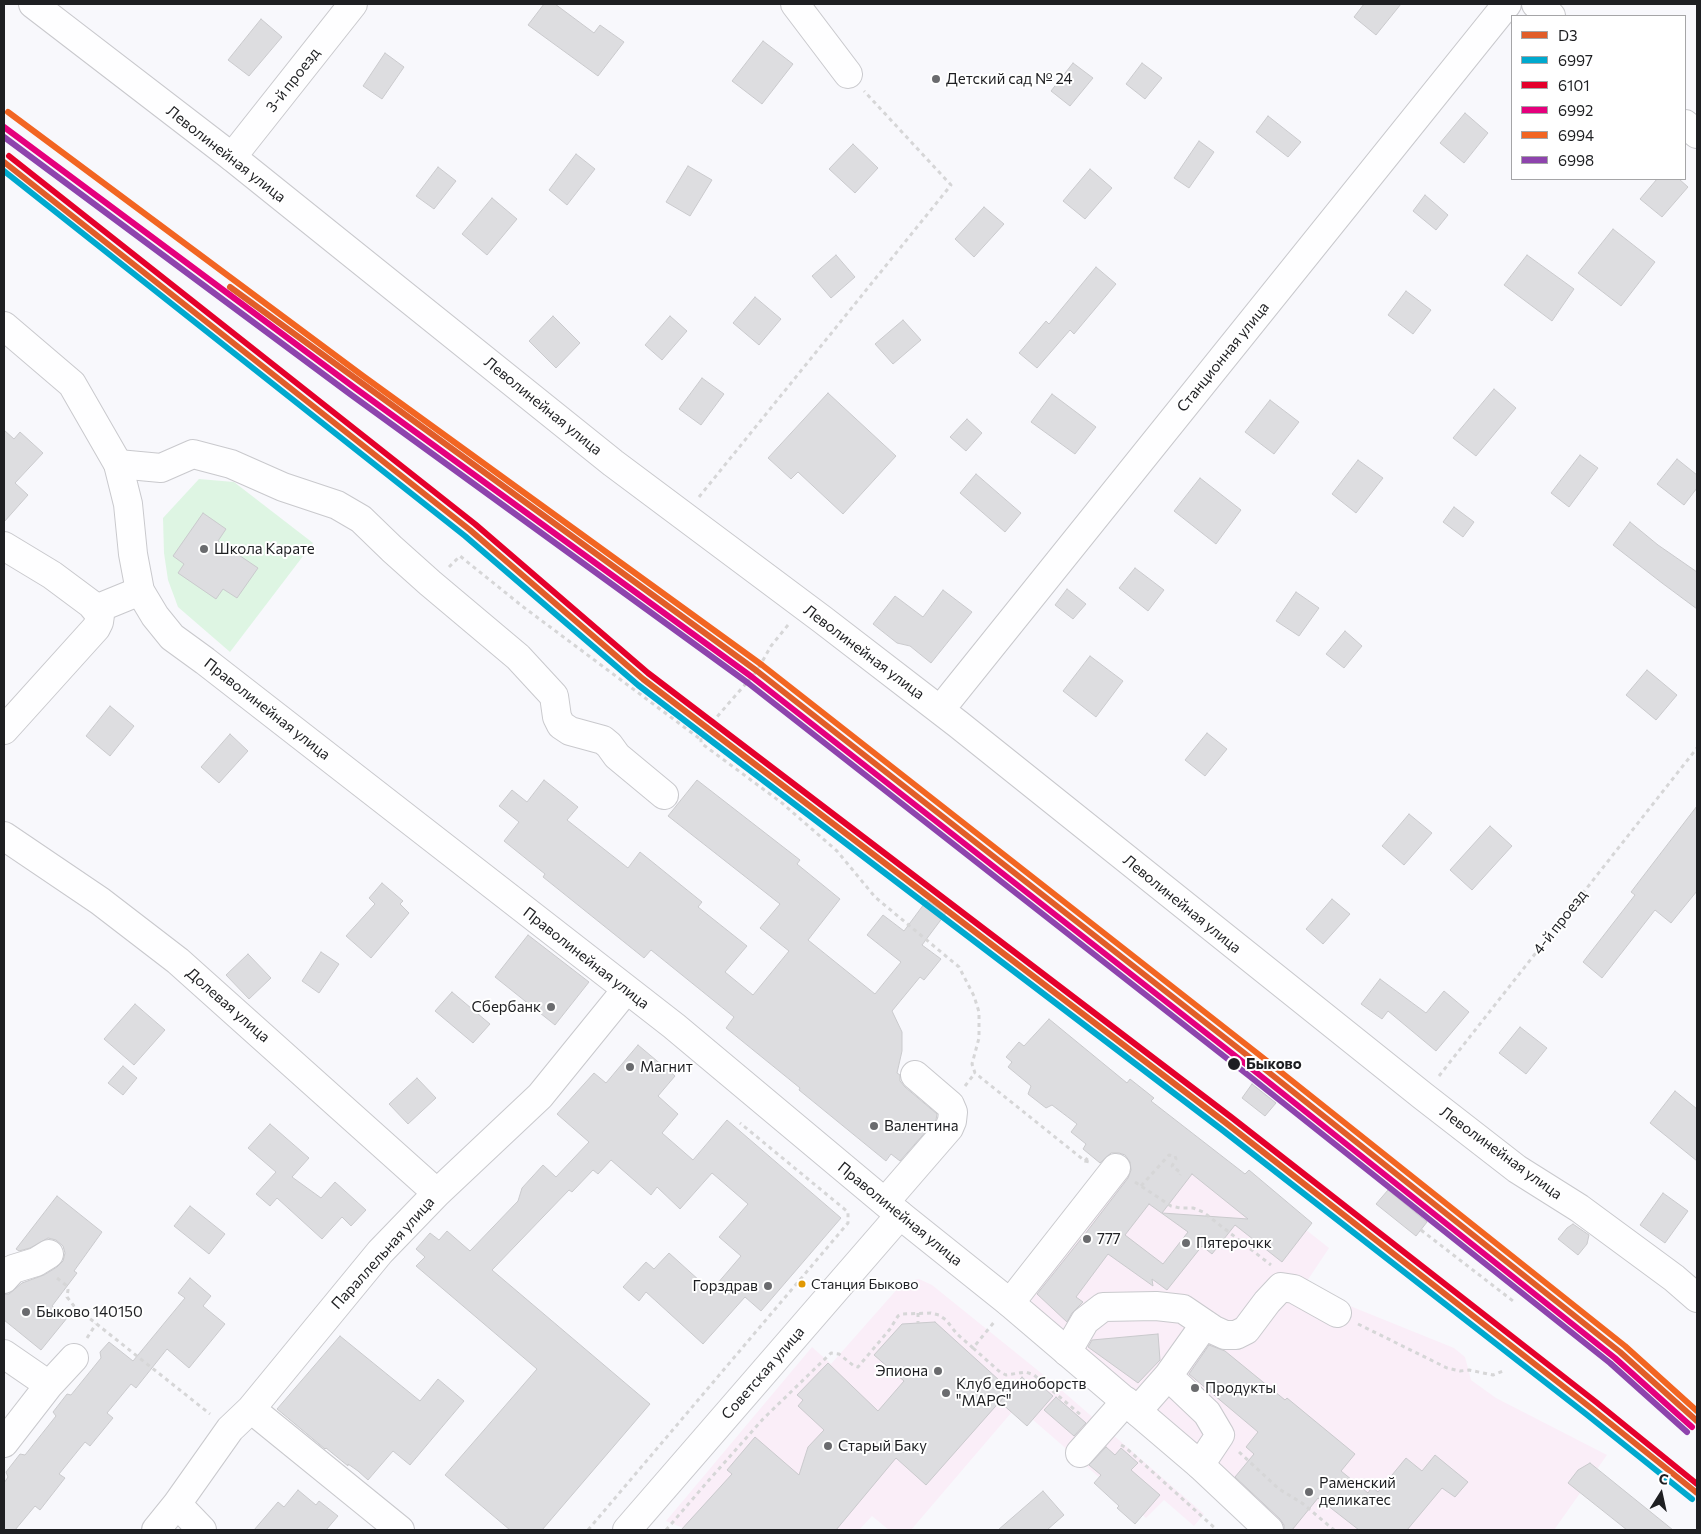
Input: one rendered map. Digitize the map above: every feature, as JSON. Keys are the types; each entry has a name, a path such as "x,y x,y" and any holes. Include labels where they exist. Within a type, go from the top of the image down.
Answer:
{"main road":[{"name":"Леволинейная улица","path":"33,4 232,157 614,463 940,710 1423,1096 1517,1169 1579,1208 1674,1278 1697,1298"},
{"name":"3-й проезд","path":"232,157 353,4"},
{"path":"795,4 848,74"},
{"name":"Станционная улица","path":"940,710 1507,4"},
{"path":"1536,4 1550,15"},
{"path":"1686,125 1697,134"},
{"name":"Праволинейная улица","path":"4,326 72,384 118,464 128,504 133,554 140,591 155,616 172,637 674,1026 892,1209 1010,1303 1200,1465 1269,1530"},
{"path":"118,464 162,468 193,454 232,464 283,487 345,509 361,519 430,583 518,657 554,696 557,717 561,725 570,731 603,740 617,756 664,795"},
{"path":"4,546 52,575 98,612 100,622 4,730"},
{"path":"98,612 140,591"},
{"name":"Долевая улица","path":"4,836 100,902 178,962 437,1193"},
{"name":"Параллельная улица","path":"156,1530 177,1504 230,1429 251,1409 380,1252 437,1193 540,1096 626,990"},
{"name":"Советская улица","path":"627,1530 892,1209 949,1128 953,1117 950,1105 915,1075"},
{"path":"1010,1303 1116,1168"},
{"path":"4,1279 13,1269 42,1258"},
{"path":"1067,1352 1085,1321 1103,1307 1171,1306 1183,1309 1214,1330 1225,1335 1236,1335 1246,1330 1281,1287 1294,1289 1337,1313"},
{"path":"1080,1453 1132,1407 1146,1401 1168,1376 1205,1324"},
{"path":"4,1354 50,1385"},
{"path":"4,1443 74,1358"},
{"path":"1168,1376 1207,1414 1220,1435 1200,1465"},
{"path":"251,1409 400,1530"},
{"path":"177,1504 202,1530"}],"path":[{"path":"683,516 951,185 848,74"},
{"path":"430,583 460,556 522,606 700,739 704,746 782,803 837,851 875,897 959,967 974,996 979,1012 979,1038 972,1064 975,1073 1085,1161 1116,1168"},
{"path":"700,739 701,735 757,671 771,646 804,606"},
{"name":"4-й проезд","path":"1423,1096 1697,748"},
{"path":"588,1530 848,1223 848,1212 740,1123"},
{"path":"1085,1161 1090,1155"},
{"path":"1141,1186 1169,1155 1175,1156 1176,1159 1172,1166 1180,1175"},
{"path":"1421,1230 1513,1301"},
{"path":"42,1258 67,1286 67,1297 74,1306 230,1429"},
{"path":"666,1530 763,1419 829,1355 834,1352 839,1354 858,1367 890,1330 898,1316 918,1313 939,1315 973,1348 1010,1303"},
{"path":"918,1313 918,1323"},
{"path":"1220,1435 1279,1489 1302,1503 1334,1530"}],"shaded area":[{"path":"1185,1134 1329,1248 1303,1287 1454,1348 1465,1357 1471,1380 1496,1398 1607,1455 1554,1530 1284,1530 1038,1310 1031,1297 1128,1174 1134,1175"},
{"path":"919,1279 932,1285 1051,1381 1204,1514 1194,1526 1164,1500 1146,1518 1017,1406 911,1530 889,1530 872,1516 859,1530 688,1530 666,1521 812,1347 831,1364 899,1287"}],"green space":[{"path":"199,479 234,482 313,543 230,652 178,607 168,580 164,553 163,518"}],"building":[{"path":"544,4 555,4 594,33 600,25 624,42 598,76 528,25"},
{"path":"1364,4 1401,4 1376,35 1354,17"},
{"path":"261,19 282,37 249,76 228,60"},
{"path":"763,41 793,64 762,104 732,81"},
{"path":"385,53 404,67 382,99 363,86"},
{"path":"1073,63 1093,78 1070,106 1051,91"},
{"path":"1142,63 1162,78 1145,99 1126,84"},
{"path":"1465,113 1488,133 1464,163 1440,143"},
{"path":"1268,116 1301,142 1288,157 1256,132"},
{"path":"1199,141 1214,152 1189,188 1174,178"},
{"path":"853,144 878,168 855,193 829,169"},
{"path":"576,154 595,169 567,205 549,190"},
{"path":"688,166 712,180 690,216 666,202"},
{"path":"438,167 456,181 434,209 416,196"},
{"path":"1090,169 1112,188 1085,219 1063,201"},
{"path":"1656,180 1680,180 1688,187 1662,217 1640,199"},
{"path":"1425,195 1448,215 1436,230 1413,211"},
{"path":"492,198 517,219 487,255 462,234"},
{"path":"984,207 1004,224 974,257 955,239"},
{"path":"1613,229 1655,262 1621,306 1578,273"},
{"path":"836,255 855,277 831,298 812,276"},
{"path":"1527,255 1574,289 1552,321 1504,285"},
{"path":"1096,267 1116,284 1074,334 1070,330 1037,368 1019,353 1046,321 1049,324"},
{"path":"1406,291 1431,310 1413,334 1388,315"},
{"path":"755,297 781,319 759,345 733,323"},
{"path":"553,316 580,343 556,368 529,341"},
{"path":"670,316 687,331 662,360 645,345"},
{"path":"903,320 921,340 893,364 875,344"},
{"path":"702,378 724,394 701,425 679,409"},
{"path":"1494,389 1516,408 1476,456 1453,438"},
{"path":"828,393 896,456 843,514 798,472 791,479 768,458"},
{"path":"1052,394 1096,427 1075,454 1031,422"},
{"path":"1270,400 1299,422 1274,454 1245,432"},
{"path":"967,419 982,433 966,451 950,437"},
{"path":"4,430 14,439 20,432 43,453 15,483 28,495 4,522"},
{"path":"1580,455 1598,468 1569,507 1551,493"},
{"path":"1677,459 1697,475 1697,488 1684,505 1657,484"},
{"path":"1358,460 1383,478 1356,513 1332,494"},
{"path":"976,474 1021,513 1005,532 960,493"},
{"path":"1200,478 1241,510 1216,544 1174,511"},
{"path":"1454,507 1474,522 1463,537 1443,522"},
{"name":"Школа Карате","path":"203,513 226,529 218,541 258,568 237,598 223,589 216,599 178,573 184,564 173,556"},
{"path":"1630,522 1658,545 1697,572 1697,609 1613,545"},
{"path":"1135,568 1164,590 1148,611 1119,588"},
{"path":"1067,589 1086,604 1073,619 1055,605"},
{"path":"943,590 972,612 931,663 910,646 897,643 873,624 895,596 923,617"},
{"path":"1296,592 1319,608 1299,636 1276,621"},
{"path":"1345,631 1362,646 1344,668 1326,654"},
{"path":"1090,656 1123,681 1096,717 1063,691"},
{"path":"1647,670 1677,695 1656,720 1626,695"},
{"path":"110,706 134,726 110,756 86,736"},
{"path":"1207,733 1227,749 1205,776 1185,760"},
{"path":"230,734 248,751 219,783 201,767"},
{"path":"544,780 578,807 567,820 628,868 640,852 702,902 698,907 747,946 725,972 753,995 789,951 760,928 780,904 668,816 697,780 800,860 797,864 840,899 808,940 875,994 901,962 867,935 883,915 904,931 927,900 946,913 922,945 941,959 924,980 920,977 892,1011 902,1032 902,1051 897,1073 900,1075 900,1081 937,1114 936,1120 900,1161 891,1154 886,1161 726,1028 734,1017 651,950 644,958 543,877 545,874 504,841 519,822 499,806 512,790 527,802"},
{"path":"1697,806 1697,891 1671,923 1655,910 1602,978 1583,962 1635,895 1631,892"},
{"path":"1409,814 1432,833 1404,865 1382,846"},
{"path":"1490,826 1512,846 1472,890 1450,870"},
{"path":"382,883 403,901 400,904 409,913 371,958 346,936 375,904 369,898"},
{"path":"1332,899 1350,914 1323,944 1306,929"},
{"path":"528,935 589,982 555,1025 495,977"},
{"path":"321,952 339,964 319,993 302,981"},
{"path":"248,954 271,978 249,999 226,975"},
{"path":"1380,979 1426,1013 1444,991 1469,1012 1436,1051 1388,1011 1382,1019 1361,1004"},
{"path":"452,992 490,1024 473,1043 435,1011"},
{"path":"135,1004 165,1030 134,1065 104,1039"},
{"path":"1049,1019 1127,1083 1130,1079 1154,1098 1151,1101 1245,1174 1249,1170 1312,1223 1282,1262 1235,1225 1212,1254 1202,1246 1167,1290 1152,1279 1153,1286 1108,1254 1076,1297 1083,1302 1072,1313 1067,1322 1037,1294 1128,1178 1131,1170 1130,1162 1125,1155 1111,1153 1100,1163 1083,1149 1086,1144 1071,1132 1077,1124 1052,1105 1046,1108 1028,1094 1031,1086 1008,1067 1012,1062 1006,1057 1019,1042 1024,1046","holes":["1192,1174 1248,1219 1162,1213","1149,1204 1188,1232 1163,1264 1125,1235"]},
{"path":"1520,1027 1547,1048 1526,1074 1499,1053"},
{"path":"638,1045 675,1076 658,1096 678,1114 662,1133 693,1160 727,1120 841,1218 761,1311 745,1297 703,1344 646,1292 639,1301 623,1287 646,1262 654,1269 669,1253 711,1291 741,1256 719,1237 748,1204 712,1173 680,1209 657,1187 651,1195 611,1160 598,1174 593,1170 572,1192 569,1190 492,1270 650,1404 542,1530 510,1530 445,1475 537,1369 416,1266 425,1257 416,1249 430,1233 439,1240 447,1231 470,1251 518,1201 522,1188 543,1165 556,1177 589,1142 557,1114 594,1073 606,1083"},
{"path":"123,1066 137,1078 123,1095 108,1083"},
{"path":"417,1078 436,1098 408,1124 389,1104"},
{"path":"1252,1084 1276,1103 1265,1116 1242,1098"},
{"path":"1675,1091 1697,1109 1697,1161 1650,1123"},
{"path":"270,1124 309,1158 292,1177 321,1198 335,1182 366,1210 351,1226 342,1217 322,1239 277,1198 270,1206 256,1194 276,1172 248,1148"},
{"path":"1388,1190 1427,1222 1416,1236 1376,1204"},
{"path":"1663,1193 1688,1211 1665,1243 1640,1225"},
{"path":"57,1196 102,1232 74,1271 77,1273 52,1306 67,1318 41,1350 4,1320 4,1294 9,1294 22,1283 44,1275 63,1261 65,1253 63,1246 56,1240 48,1238 30,1248 19,1251 16,1249"},
{"path":"190,1206 225,1234 209,1254 174,1226"},
{"path":"1573,1224 1589,1235 1587,1244 1578,1255 1558,1239"},
{"path":"190,1278 211,1296 203,1306 225,1324 189,1368 167,1349 136,1388 131,1384 107,1413 113,1418 90,1446 85,1442 59,1474 65,1478 40,1510 35,1506 15,1530 4,1530 4,1483 8,1477 6,1472 20,1454 25,1455 56,1416 53,1412 67,1394 71,1395 101,1358 100,1352 109,1342 133,1361 185,1298 178,1293"},
{"path":"935,1322 1010,1390 926,1485 896,1458 836,1530 681,1530 732,1474 727,1470 755,1437 799,1475 808,1447 824,1430 798,1406 803,1400 797,1395 828,1363 878,1411 904,1381 874,1355 902,1324"},
{"path":"1158,1334 1160,1360 1138,1383 1088,1347 1092,1340"},
{"path":"340,1336 420,1401 438,1379 464,1401 410,1465 393,1451 368,1480 325,1449 277,1409"},
{"path":"1209,1345 1225,1351 1285,1400 1287,1398 1355,1454 1341,1471 1368,1493 1372,1487 1378,1492 1406,1458 1422,1471 1435,1455 1468,1482 1455,1497 1442,1488 1407,1530 1359,1530 1318,1498 1292,1530 1284,1530 1284,1525 1280,1519 1235,1477 1254,1454 1246,1447 1258,1432 1189,1374"},
{"path":"1022,1377 1033,1387 1037,1382 1053,1396 1027,1426 1000,1402"},
{"path":"1056,1397 1086,1423 1074,1436 1044,1410"},
{"path":"1106,1447 1115,1455 1121,1448 1138,1463 1131,1470 1160,1495 1135,1524 1094,1483 1101,1475 1089,1465"},
{"path":"1590,1463 1673,1530 1627,1530 1568,1483 1578,1470"},
{"path":"298,1490 316,1505 319,1501 338,1516 326,1530 254,1530 278,1502 284,1507"},
{"path":"1043,1491 1064,1515 1047,1530 998,1530"}],"transit line":[{"name":"6994","path":"8,112 363,376 762,665 1262,1057 1625,1346 1697,1411"},
{"name":"6992","path":"4,127 355,388 752,677 1252,1069 1615,1358 1692,1427"},
{"name":"6998","path":"4,137 350,394 748,683 1248,1075 1610,1363 1687,1432"},
{"name":"6101","path":"9,156 475,524 648,673 1231,1117 1596,1402 1697,1484"},
{"name":"D3","path":"4,162 470,530 643,679 1226,1123 1697,1493"},
{"name":"6997","path":"4,171 465,536 638,685 1221,1129 1692,1499"},
{"name":"D3","path":"230,287 757,671 1257,1063 1620,1352 1697,1421"}],"place":[{"name":"Детский сад № 24","path":"936,79"},
{"name":"Школа Карате","path":"204,549"},
{"name":"Сбербанк","path":"551,1007"},
{"name":"Быково","path":"1234,1064"},
{"name":"Магнит","path":"630,1067"},
{"name":"Валентина","path":"874,1126"},
{"name":"777","path":"1087,1239"},
{"name":"Пятерочкк","path":"1186,1243"},
{"name":"Станция Быково","path":"802,1284"},
{"name":"Горздрав","path":"768,1286"},
{"name":"Быково 140150","path":"26,1312"},
{"name":"Эпиона","path":"938,1371"},
{"name":"Продукты","path":"1195,1388"},
{"name":"Клуб единоборств \"МАРС\"","path":"946,1393"},
{"name":"Старый Баку","path":"828,1446"},
{"name":"Раменский деликатес","path":"1309,1492"}]}
